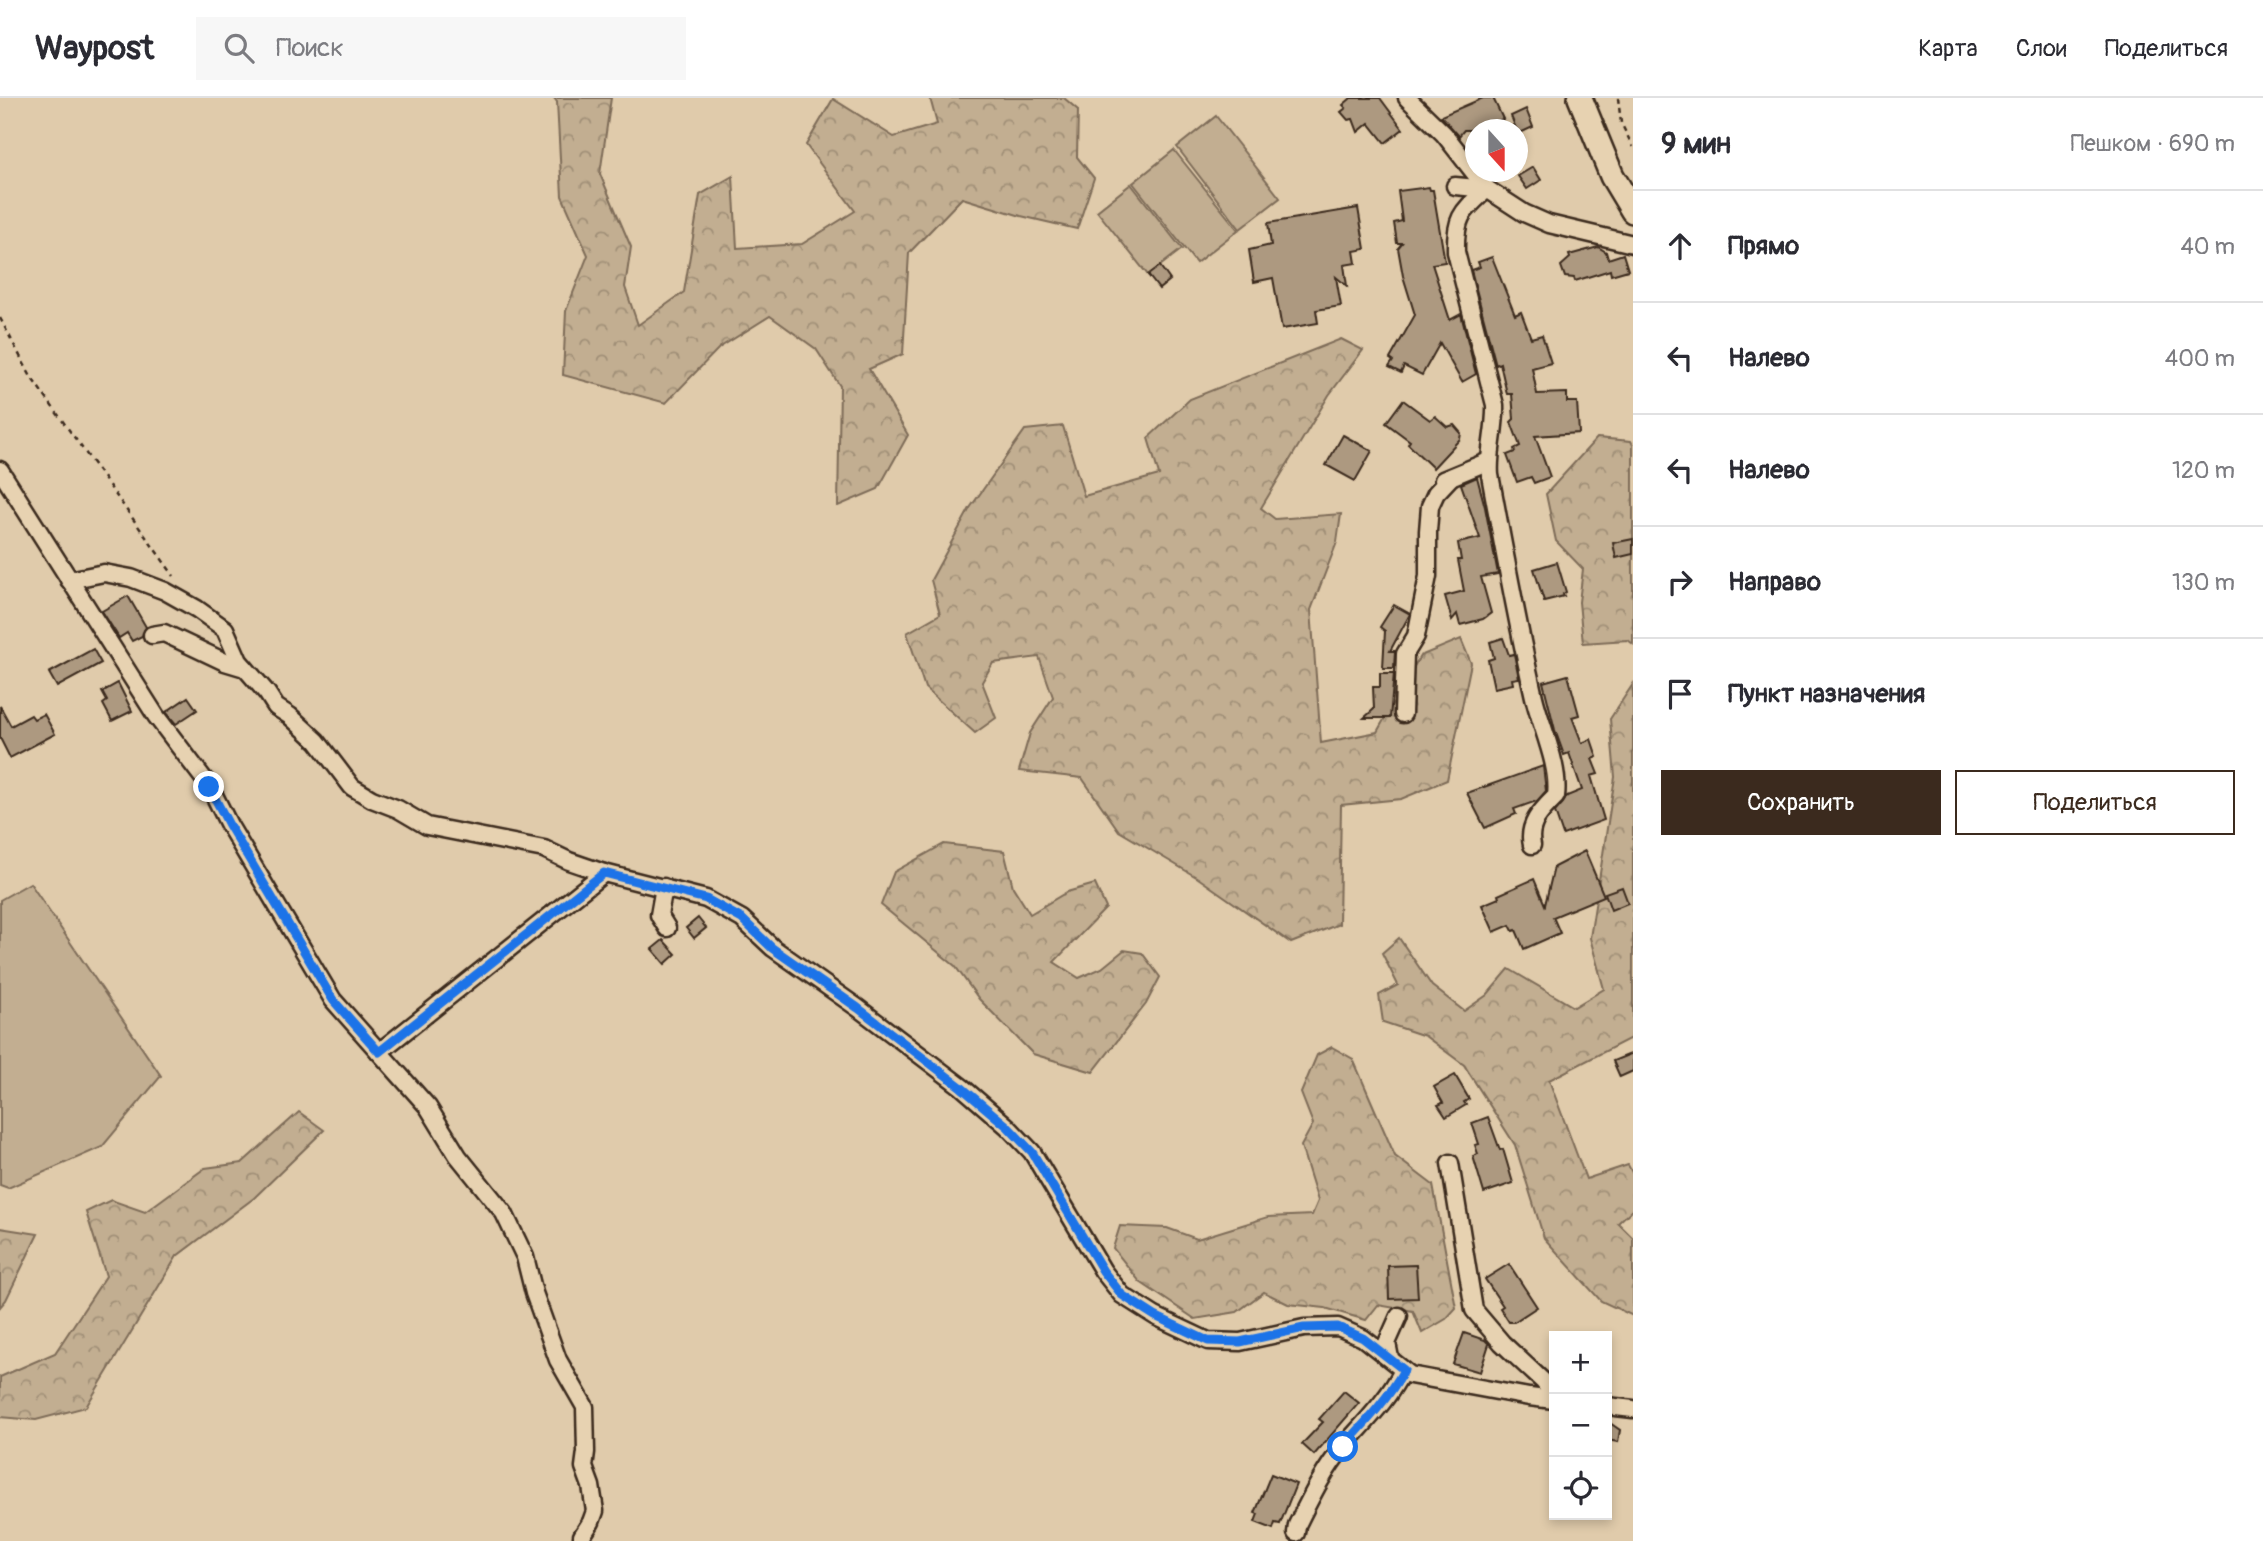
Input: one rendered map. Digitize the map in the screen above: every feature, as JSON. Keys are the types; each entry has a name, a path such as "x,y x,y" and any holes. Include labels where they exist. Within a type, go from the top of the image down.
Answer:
{"street":[{"path":"1407,98 1431,119 1488,189 1524,214 1549,224 1633,244"},
{"path":"1580,98 1612,176 1633,211"},
{"path":"1455,186 1488,189"},
{"path":"1488,189 1462,213 1455,231 1456,252 1495,405 1496,419 1489,461 1514,608 1556,779 1556,796 1539,813 1532,826 1532,845"},
{"path":"1428,486 1489,461"},
{"path":"0,470 156,716 209,787 333,1000 428,1107 458,1156 504,1213 526,1257 534,1293 558,1360 585,1407 584,1467 591,1486 594,1511 582,1541"},
{"path":"1403,714 1405,654 1416,636 1428,576 1430,506 1450,478"},
{"path":"69,580 104,573 131,578 165,591 225,629 239,661 276,706 317,741 352,787 372,799 427,825 544,849 604,873 706,899 742,919 772,948 922,1056 1007,1126 1032,1152 1103,1271 1122,1295 1155,1316 1208,1341 1240,1342 1304,1328 1338,1327 1363,1338 1410,1375 1529,1397 1549,1398"},
{"path":"152,635 164,633 225,662 245,668"},
{"path":"379,1052 604,873"},
{"path":"664,887 659,915 667,928"},
{"path":"1450,1163 1474,1310 1502,1343 1545,1382 1552,1394"},
{"path":"1390,1358 1387,1343 1399,1316"},
{"path":"1296,1533 1297,1525 1321,1477 1343,1447 1378,1409 1404,1370"},
{"path":"1612,1407 1633,1409"}],"path":[{"path":"1618,98 1621,123 1633,148"},
{"path":"0,318 31,377 173,576"}],"green space":[{"path":"554,98 611,98 600,174 631,247 625,287 638,325 684,292 700,195 733,176 737,248 802,244 855,211 806,145 833,99 894,137 937,124 930,98 1064,98 1078,110 1077,157 1094,178 1077,229 962,198 909,253 903,354 869,369 908,435 878,489 838,506 840,386 816,349 770,316 719,348 666,403 563,375 566,311 588,255 562,196 557,102"},
{"path":"1216,116 1280,198 1240,229 1177,147"},
{"path":"1174,150 1238,230 1196,263 1133,183"},
{"path":"1131,184 1182,249 1148,275 1097,211"},
{"path":"1341,339 1363,350 1329,395 1261,508 1275,519 1341,514 1337,542 1311,610 1321,743 1377,732 1420,656 1461,639 1471,663 1447,780 1401,799 1341,805 1339,924 1291,943 1198,878 1119,831 1082,778 1019,771 1030,733 1053,697 1039,657 993,663 982,682 996,718 975,733 925,688 907,633 940,614 931,580 970,508 1025,430 1063,426 1084,496 1159,475 1148,438 1190,399"},
{"path":"1597,438 1631,441 1633,445 1633,644 1628,640 1583,643 1579,602 1583,569 1556,541 1546,494"},
{"path":"1633,684 1633,1037 1549,1080 1586,1179 1628,1165 1633,1174 1633,1209 1618,1223 1633,1238 1633,1316 1601,1301 1544,1238 1515,1145 1464,1065 1425,1036 1383,1022 1379,995 1398,985 1382,953 1399,938 1432,986 1464,1011 1487,995 1509,969 1574,1007 1604,989 1590,938 1615,777 1610,719"},
{"path":"944,844 1004,851 1013,887 1030,914 1067,892 1095,884 1106,908 1054,962 1079,978 1102,968 1124,950 1142,953 1160,977 1146,1004 1093,1072 1033,1054 979,999 955,966 881,905 894,872"},
{"path":"30,883 161,1076 102,1147 8,1188 0,1185 0,900"},
{"path":"1332,1047 1353,1059 1395,1156 1433,1185 1456,1308 1446,1319 1422,1333 1413,1311 1378,1305 1366,1320 1325,1308 1288,1304 1264,1292 1237,1312 1195,1319 1140,1282 1113,1248 1120,1226 1167,1228 1197,1239 1268,1217 1312,1215 1318,1201 1301,1146 1313,1124 1301,1093 1317,1055"},
{"path":"299,1112 324,1130 254,1198 177,1256 86,1407 36,1420 0,1417 0,1377 55,1353 106,1276 86,1212 111,1200 145,1212 205,1168 242,1163"},
{"path":"0,1228 38,1234 0,1307"}],"building":[{"path":"1351,98 1380,98 1403,129 1385,143 1369,123 1358,132 1353,119 1348,120 1341,112 1346,108 1343,105"},
{"path":"1483,98 1493,98 1503,119 1465,119 1465,130 1459,136 1441,116"},
{"path":"1526,109 1533,127 1528,129 1528,119 1512,119 1511,116"},
{"path":"1533,167 1541,180 1527,189 1522,182 1528,182 1528,170"},
{"path":"1429,187 1433,190 1445,262 1432,264 1450,320 1461,314 1476,374 1462,382 1440,343 1422,375 1404,366 1401,373 1389,367 1393,361 1390,359 1415,315 1403,276 1398,248 1402,243 1397,243 1394,223 1402,221 1398,191"},
{"path":"1358,208 1365,249 1354,251 1356,263 1344,265 1347,286 1336,277 1341,306 1316,310 1318,323 1282,329 1273,278 1254,282 1249,250 1271,245 1268,223"},
{"path":"1598,247 1606,252 1608,259 1623,254 1628,270 1611,275 1610,270 1575,281 1574,278 1565,277 1561,266 1570,258 1569,255"},
{"path":"1492,257 1515,315 1521,312 1531,338 1542,335 1551,363 1532,368 1537,394 1567,393 1567,402 1577,402 1579,433 1535,436 1550,477 1534,483 1531,477 1517,482 1507,455 1520,446 1511,422 1514,419 1512,394 1507,394 1500,363 1496,365 1471,270 1480,267 1478,262"},
{"path":"1160,266 1170,280 1159,289 1148,275"},
{"path":"1403,400 1430,420 1435,416 1447,427 1454,425 1461,433 1460,439 1433,468 1408,444 1410,441 1386,423"},
{"path":"1343,435 1372,451 1355,481 1326,465"},
{"path":"1477,477 1498,574 1481,577 1491,613 1483,619 1460,625 1457,614 1452,620 1445,596 1464,591 1458,560 1461,560 1458,543 1480,538 1461,484"},
{"path":"1633,539 1633,554 1616,558 1613,543"},
{"path":"1557,562 1566,592 1564,596 1544,601 1534,569"},
{"path":"128,596 146,627 142,636 132,641 127,633 119,638 102,611"},
{"path":"1394,605 1410,614 1390,651 1395,651 1394,668 1383,668 1385,631 1380,627"},
{"path":"1503,638 1509,655 1514,654 1519,678 1512,679 1513,684 1494,688 1488,660 1494,658 1490,642"},
{"path":"93,649 101,663 57,687 49,673"},
{"path":"1380,673 1394,673 1390,718 1364,718 1374,709 1373,687 1380,687"},
{"path":"1568,675 1579,715 1572,717 1582,743 1591,739 1597,757 1592,759 1598,774 1591,776 1604,820 1563,835 1555,812 1567,796 1582,790 1569,753 1564,755 1543,682"},
{"path":"118,683 132,711 112,721 103,704 107,701 102,692"},
{"path":"188,697 197,710 176,724 166,712"},
{"path":"0,706 11,726 31,715 34,719 44,714 55,734 10,758 0,738"},
{"path":"1543,766 1546,791 1537,801 1514,809 1516,814 1485,828 1467,793"},
{"path":"1585,851 1604,896 1553,917 1560,933 1524,949 1516,930 1513,931 1510,925 1494,932 1482,905 1534,879 1545,905 1554,867"},
{"path":"1622,887 1628,903 1611,910 1605,893"},
{"path":"698,918 706,928 694,938 686,928"},
{"path":"663,940 676,954 665,964 652,949"},
{"path":"1633,1053 1633,1071 1620,1077 1613,1061"},
{"path":"1455,1075 1469,1099 1464,1102 1466,1105 1446,1117 1438,1105 1443,1103 1434,1087"},
{"path":"1488,1117 1500,1150 1503,1149 1513,1183 1484,1193 1473,1156 1478,1154 1475,1145 1479,1144 1472,1123"},
{"path":"1509,1264 1537,1307 1514,1322 1509,1322 1500,1308 1503,1306 1485,1279"},
{"path":"1416,1265 1418,1298 1389,1299 1388,1266"},
{"path":"1464,1333 1489,1344 1480,1372 1453,1364"},
{"path":"1344,1391 1359,1403 1314,1455 1302,1444 1323,1422 1319,1419"},
{"path":"1612,1424 1620,1430 1618,1442 1612,1441"},
{"path":"1271,1474 1296,1484 1280,1524 1275,1523 1273,1529 1255,1522 1258,1514 1255,1513"}],"route":[{"path":"209,787 333,1000 379,1052 604,873 706,899 742,919 772,948 922,1056 1007,1126 1032,1152 1103,1271 1122,1295 1183,1331 1208,1341 1240,1342 1304,1328 1338,1327 1363,1338 1404,1370 1378,1409 1343,1447"}]}
